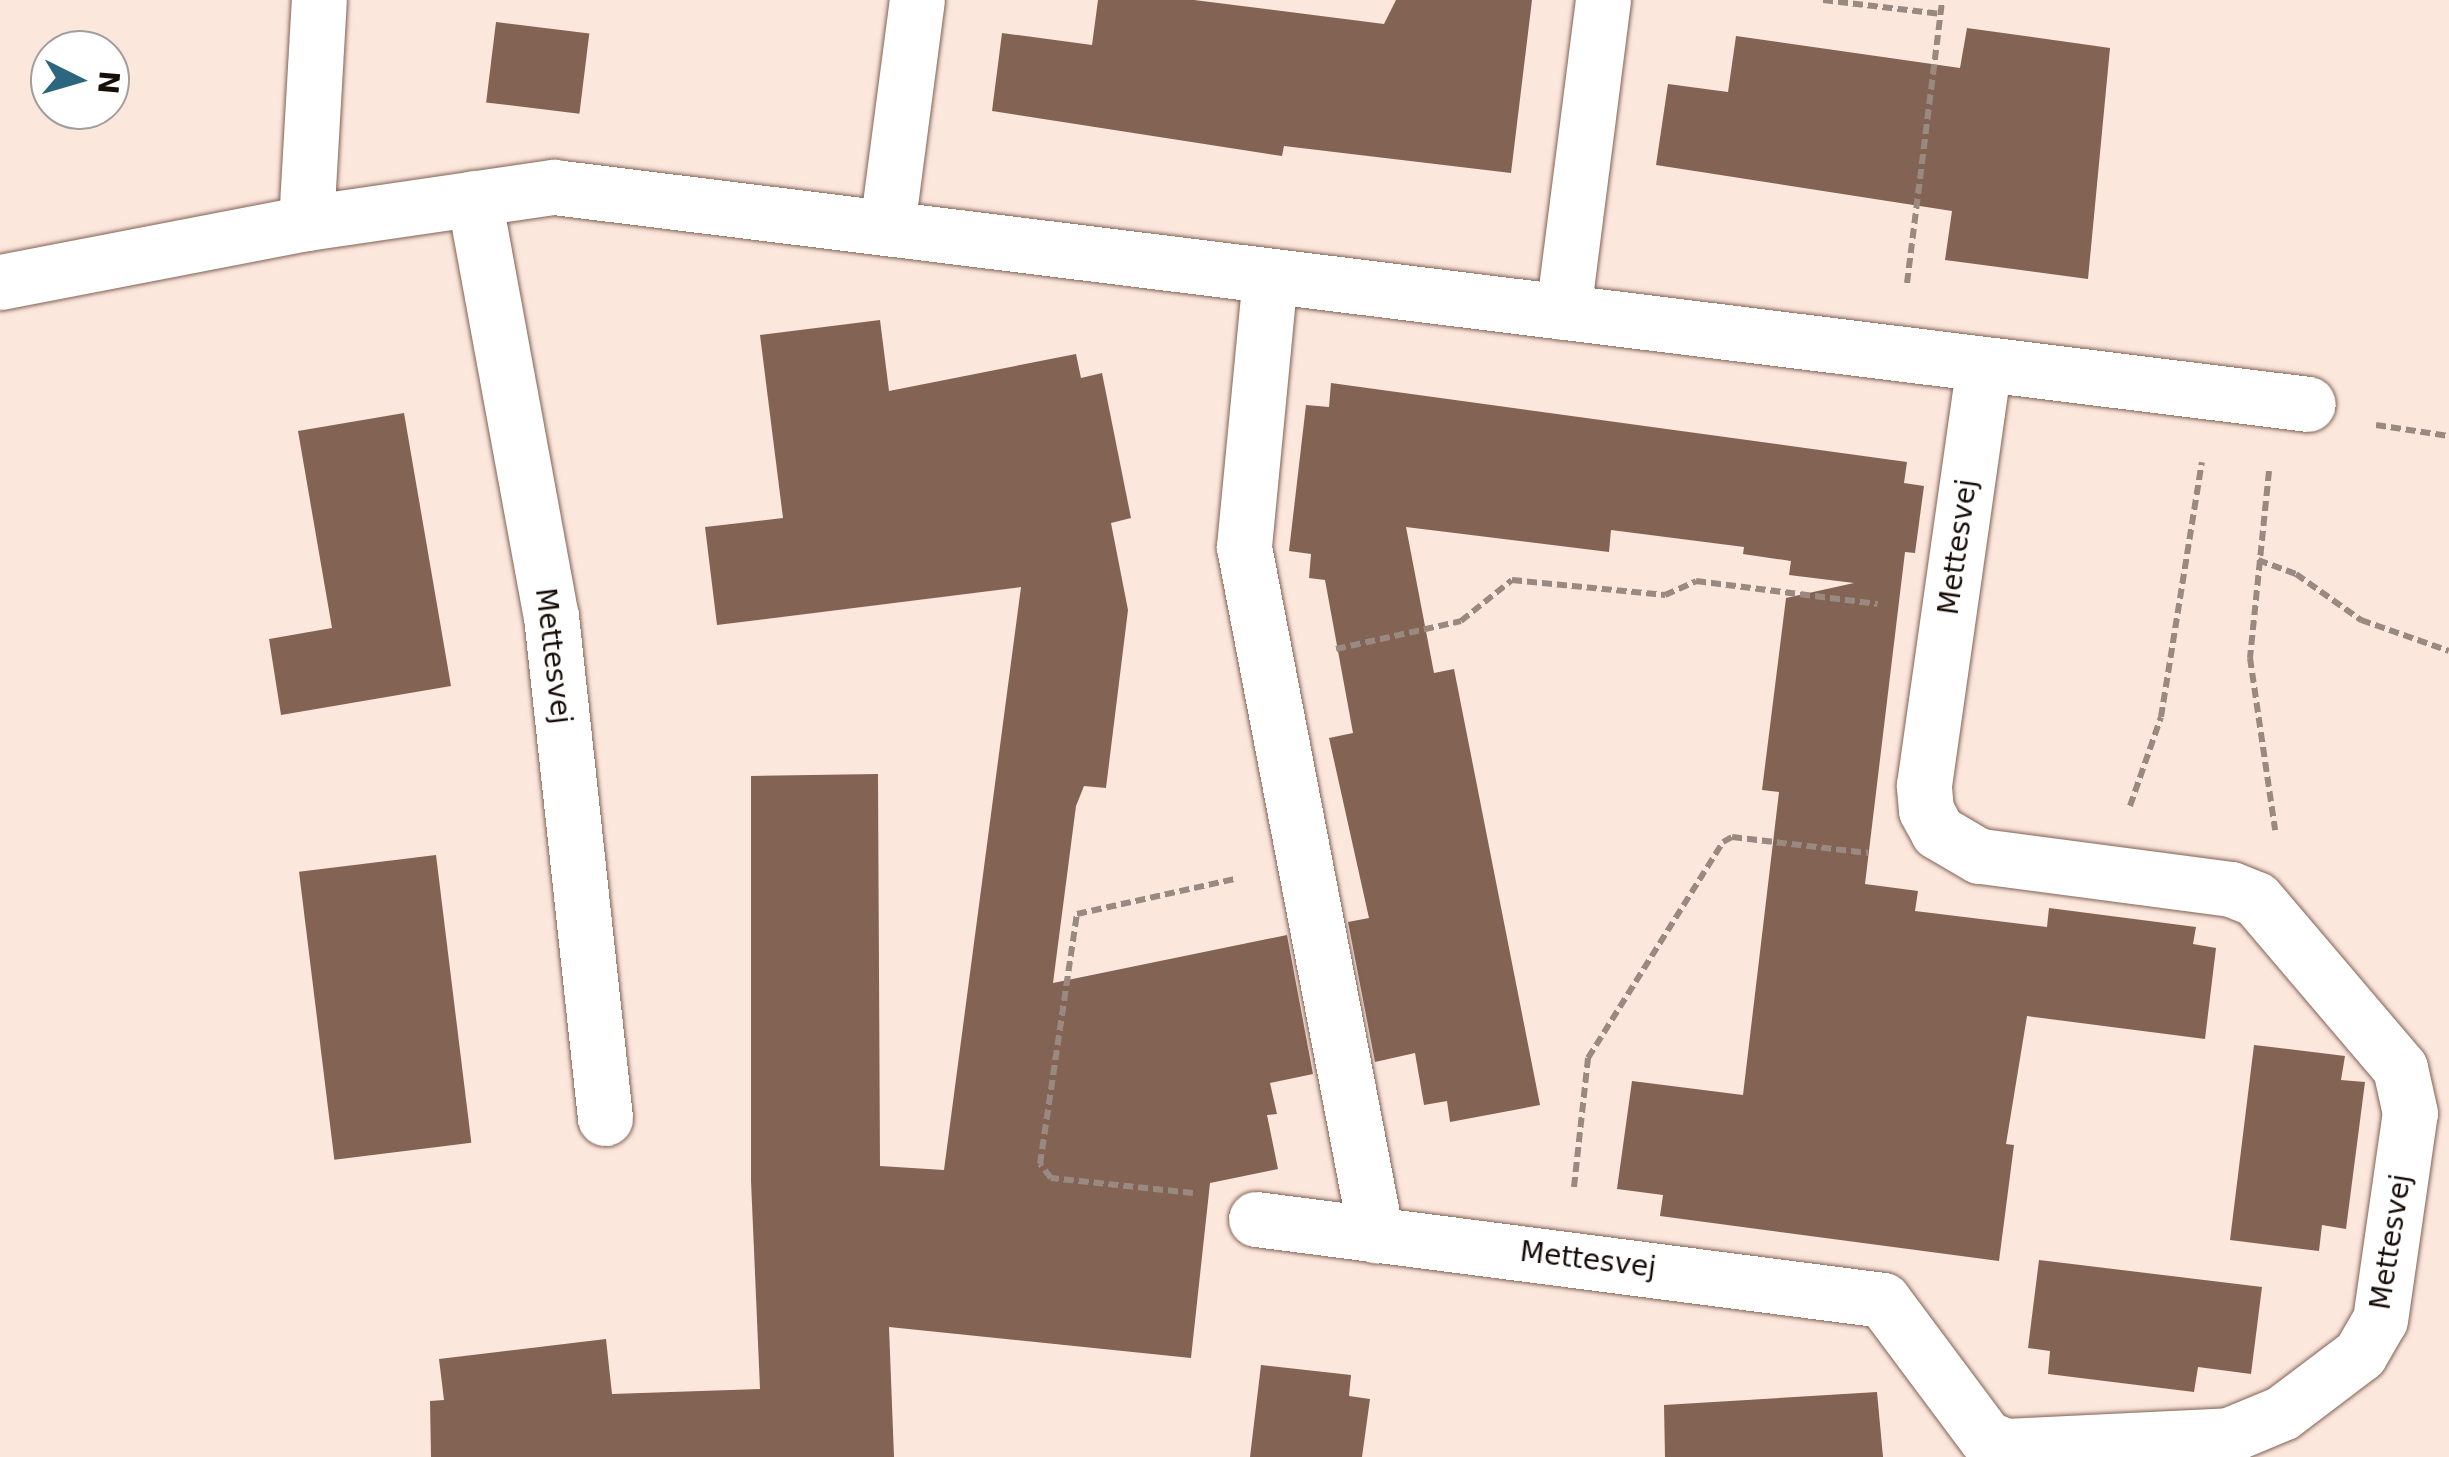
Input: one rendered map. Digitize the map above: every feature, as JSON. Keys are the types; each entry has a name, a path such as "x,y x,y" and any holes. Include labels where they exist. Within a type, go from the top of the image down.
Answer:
{"street":[{"path":"306,223 319,0"},
{"path":"887,227 918,0"},
{"path":"1562,312 1603,0"},
{"path":"0,282 306,223 554,187 607,190 2293,402"},
{"name":"Mettesvej","path":"474,198 551,616 605,1118"},
{"path":"1270,276 1244,546 1376,1235"},
{"name":"Mettesvej","path":"1938,832 1926,810 1924,786 1984,364"},
{"path":"1938,832 1979,856 2231,889 2256,899"},
{"name":"Mettesvej","path":"1256,1219 1883,1300 1986,1438 2006,1446 2229,1435 2258,1427 2374,1337 2410,1113 2400,1068 2256,899"}],"path":[{"path":"1823,0 1940,14"},
{"path":"1898,354 1942,0"},
{"path":"2118,874 2178,628 2211,392"},
{"path":"2256,899 2275,828 2250,658 2258,560 2293,402"},
{"path":"2258,560 2296,574 2361,620 2449,651"},
{"path":"1266,664 1461,622 1512,580 1665,595 1696,581 1949,614"},
{"path":"1566,1257 1588,1058 1723,842 1732,837 1899,856 1938,832"},
{"path":"1256,1219 1242,1198 1044,1173 1040,1164 1072,921 1082,911 1304,864"}],"building":[{"path":"1098,0 1194,0 1384,24 1396,0 1532,0 1511,173 1284,146 1282,156 992,111 1002,33 1092,45"},
{"path":"496,22 589,33 579,114 486,102"},
{"path":"1967,28 2110,48 2088,279 1945,260 1952,211 1656,165 1668,84 1728,92 1736,36 1960,68"},
{"path":"880,320 889,391 1076,354 1081,378 1102,373 1131,518 1111,523 1128,610 1106,788 1084,786 1076,806 1053,983 1287,935 1313,1074 1270,1083 1277,1114 1267,1115 1278,1169 1210,1183 1191,1358 889,1327 894,1457 431,1457 430,1401 444,1400 439,1359 606,1339 612,1394 760,1389 751,1181 751,776 878,774 880,1166 944,1170 1021,587 717,625 705,527 783,518 760,335"},
{"path":"1331,383 1907,462 1904,483 1924,486 1915,553 1905,552 1865,884 1918,891 1915,911 2047,927 2049,908 2196,927 2193,944 2216,948 2205,1039 2027,1016 2006,1144 2014,1145 1999,1261 1660,1216 1663,1195 1617,1189 1632,1081 1743,1095 1779,792 1762,790 1786,598 1854,583 1789,575 1791,561 1743,554 1744,547 1611,530 1609,552 1406,527 1434,673 1454,669 1540,1105 1450,1122 1447,1101 1424,1105 1415,1053 1375,1062 1348,922 1369,918 1329,738 1353,733 1325,580 1309,578 1311,554 1289,551 1306,405 1329,407"},
{"path":"404,413 451,686 281,715 269,639 332,628 298,431"},
{"path":"436,855 471,1143 334,1160 299,872"},
{"path":"2254,1045 2345,1056 2341,1080 2365,1082 2346,1229 2322,1225 2319,1251 2230,1240"},
{"path":"2039,1260 2262,1287 2251,1374 2198,1367 2194,1392 2048,1374 2050,1351 2028,1348"},
{"path":"1261,1365 1351,1375 1349,1396 1370,1399 1362,1457 1250,1457"},
{"path":"1877,1392 1883,1457 1665,1457 1664,1405"}]}
